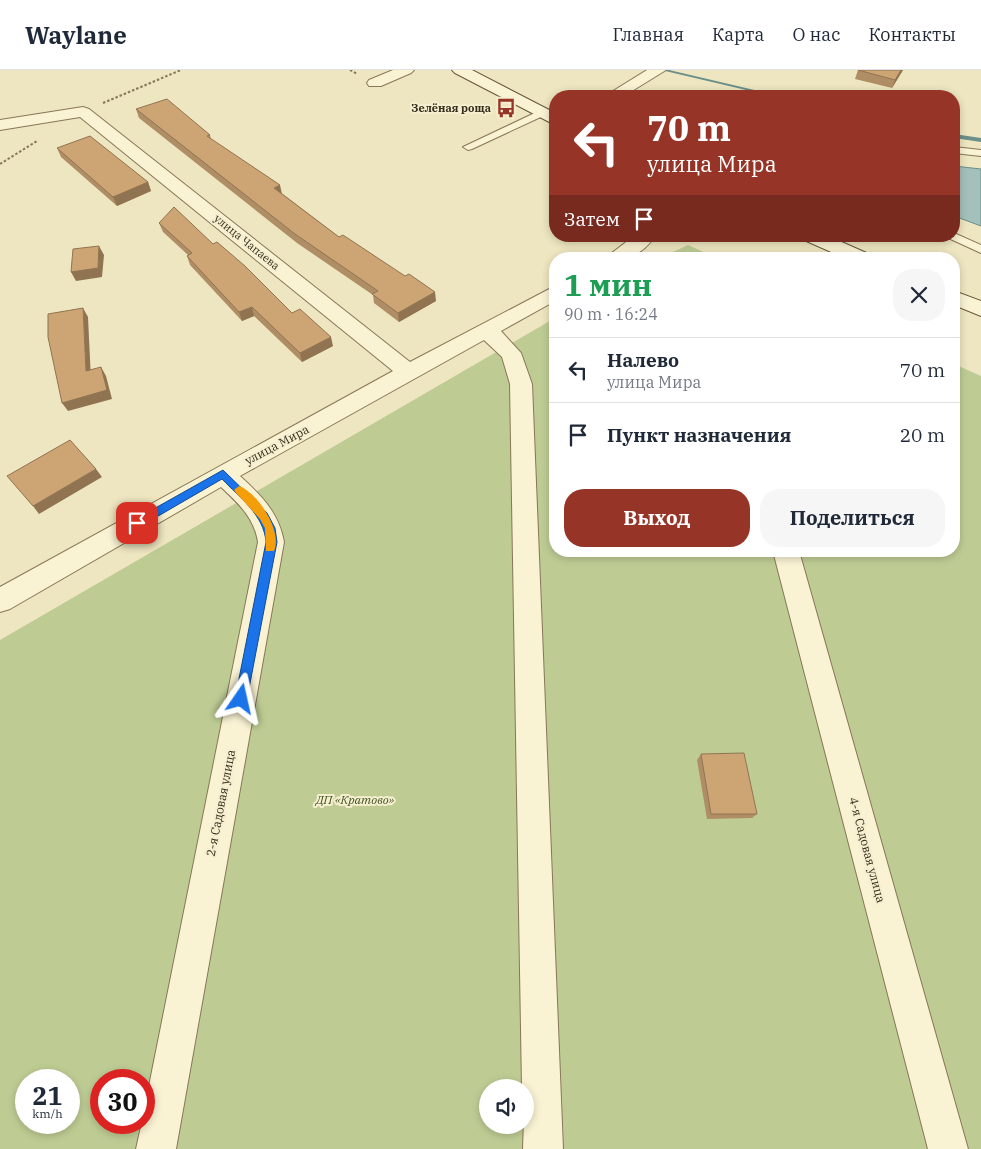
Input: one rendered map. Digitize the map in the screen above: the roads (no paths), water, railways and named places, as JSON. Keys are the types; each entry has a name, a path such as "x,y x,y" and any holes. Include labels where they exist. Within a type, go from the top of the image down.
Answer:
{"street":[{"path":"375,83 406,70"},
{"path":"460,70 548,116"},
{"path":"623,90 654,73"},
{"name":"улица Чапаева","path":"0,125 83,112 410,373"},
{"path":"625,252 640,242"},
{"path":"825,242 848,252"},
{"name":"улица Мира","path":"0,601 223,474 549,295"},
{"path":"960,300 981,309"},
{"path":"487,331 509,348 518,366 521,384 543,1149"},
{"name":"2-я Садовая улица","path":"156,1149 271,542 270,528 264,516 223,474"},
{"name":"4-я Садовая улица","path":"788,557 948,1149"}],"lane":[{"path":"468,147 548,116"},
{"path":"960,151 981,153"},
{"path":"960,240 981,248"}],"water":[{"path":"960,167 981,169 981,226 960,218"}],"waterway":[{"path":"663,70 751,90"},
{"path":"960,137 981,140"}],"place":[{"name":"Зелёная роща","path":"506,108"}],"park label":[{"name":"ДП «Кратово»","path":"355,800"}]}
